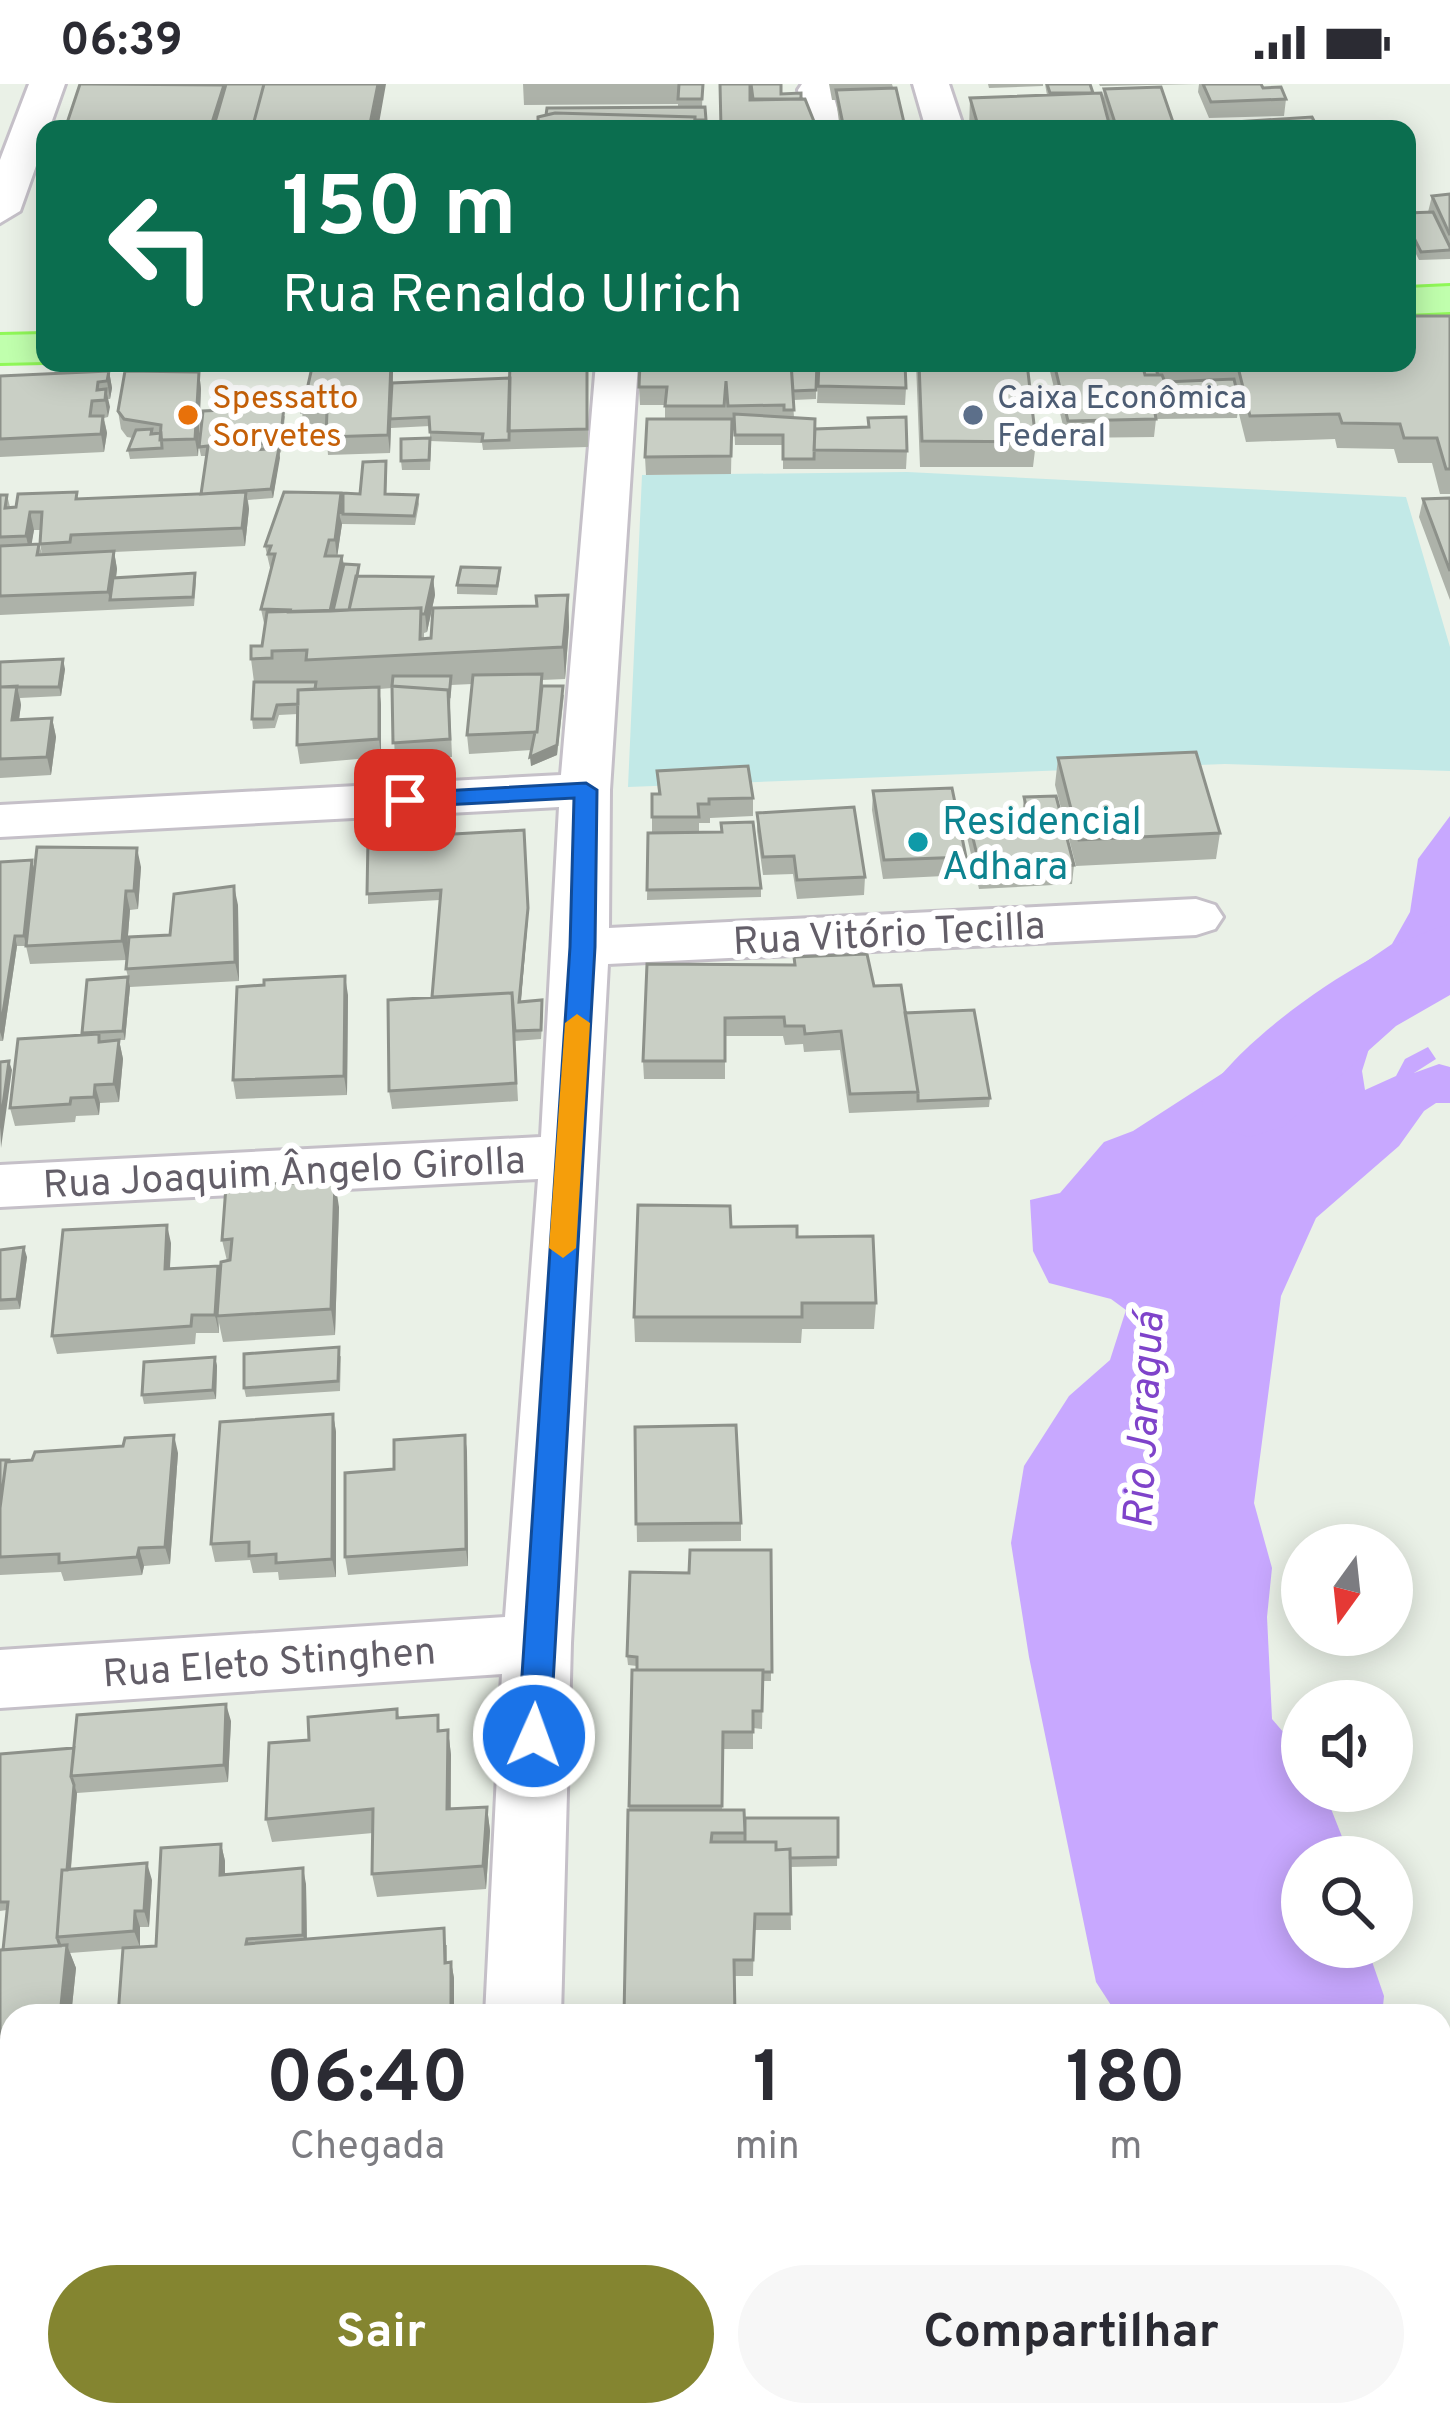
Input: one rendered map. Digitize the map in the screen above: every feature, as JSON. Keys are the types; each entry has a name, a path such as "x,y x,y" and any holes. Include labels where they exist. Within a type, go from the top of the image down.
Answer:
{"main road":[{"path":"1416,301 1450,299"},
{"path":"0,349 36,348"}],"street":[{"path":"0,211 47,84"},
{"path":"931,84 942,120"},
{"path":"816,90 822,120"},
{"path":"523,2004 537,1643 582,947 586,790 616,372"},
{"path":"0,821 586,790"},
{"name":"Rua Vitório Tecilla","path":"582,947 1196,917"},
{"name":"Rua Joaquim Ângelo Girolla","path":"0,1186 568,1156"},
{"name":"Rua Eleto Stinghen","path":"0,1679 537,1643"}],"shaded area":[{"path":"907,472 1406,497 1450,647 1450,771 1225,764 628,787 642,475"}],"water":[{"path":"1450,816 1450,986 1383,988 1376,1000 1359,1004 1356,1010 1371,1012 1378,1020 1362,1071 1365,1090 1396,1076 1405,1059 1428,1047 1436,1059 1414,1073 1439,1064 1450,1067 1450,1103 1436,1103 1424,1111 1399,1146 1316,1218 1281,1296 1254,1503 1272,1568 1267,1617 1272,1719 1281,1730 1281,1812 1332,1812 1342,1836 1281,1836 1281,1968 1374,1968 1383,2004 1110,2004 1096,1982 1029,1657 1011,1543 1024,1466 1069,1396 1110,1360 1126,1310 1111,1299 1049,1283 1033,1251 1030,1200 1060,1193 1104,1142 1133,1131 1243,1060 1320,993 1392,944 1410,912 1418,859"}],"building":[{"path":"80,84 224,85 213,120 68,120"},
{"path":"226,84 264,84 254,120 216,120"},
{"path":"264,84 378,84 371,120 254,120"},
{"path":"679,84 703,84 702,99 678,99"},
{"path":"720,84 750,84 750,100 805,99 813,120 721,120"},
{"path":"751,84 781,84 781,94 801,93 801,99 753,99"},
{"path":"1047,84 1090,84 1093,93 1050,93"},
{"path":"1203,84 1281,87 1286,99 1211,102"},
{"path":"1161,87 1172,120 1114,120 1104,89"},
{"path":"896,88 903,120 842,120 836,90"},
{"path":"1101,93 1108,120 976,120 970,98"},
{"path":"705,107 706,120 546,115 547,108"},
{"path":"555,113 695,117 538,120"},
{"path":"1450,194 1450,235 1432,196"},
{"path":"1433,212 1450,250 1421,252 1416,242 1416,213"},
{"path":"1416,316 1450,316 1450,469 1446,469 1437,438 1404,438 1400,424 1342,423 1339,414 1250,416 1239,372 1416,372"},
{"path":"109,372 107,381 98,382 97,390 106,389 105,400 92,401 90,416 103,416 101,434 0,439 0,376"},
{"path":"125,372 199,372 195,439 160,440 161,425 124,419 118,411"},
{"path":"311,372 391,372 388,435 326,437 327,411 302,412"},
{"path":"510,372 587,372 587,429 508,431"},
{"path":"640,372 792,372 794,410 784,410 784,405 728,406 726,381 724,406 665,406 667,387 639,387"},
{"path":"792,372 817,372 816,390 793,391"},
{"path":"819,372 905,372 906,388 818,386"},
{"name":"Caixa Econômica Federal","path":"919,372 1028,372 1036,442 922,441"},
{"path":"1056,372 1144,372 1162,375 1165,382 1234,379 1239,401 1153,401 1156,419 1068,421"},
{"path":"510,378 509,440 482,441 483,434 430,432 429,417 390,419 392,383"},
{"path":"284,407 280,443 256,444 255,450 279,448 271,489 201,494 208,446 199,447 203,411"},
{"path":"734,414 815,419 814,459 783,459 783,435 735,435"},
{"path":"906,417 907,451 814,450 815,429 869,427 868,418"},
{"path":"647,419 732,419 731,456 645,457"},
{"path":"152,429 151,434 161,433 162,448 128,450 136,430"},
{"path":"430,438 429,460 401,461 401,439"},
{"path":"386,461 385,494 418,495 414,516 343,514 343,493 360,494 363,462"},
{"path":"77,492 76,499 246,492 242,528 71,535 70,542 40,544 42,512 30,512 26,536 0,537 0,495 7,495 5,508 16,507 18,494"},
{"path":"284,492 341,493 335,540 329,540 325,556 342,556 330,611 261,609 275,554 268,554 271,546 265,546"},
{"path":"1450,498 1450,571 1423,499"},
{"path":"39,544 37,555 114,551 108,592 0,596 0,546"},
{"path":"344,564 359,565 357,576 349,610 333,611"},
{"path":"461,567 500,568 497,586 457,585"},
{"path":"195,573 193,597 110,600 113,578"},
{"path":"356,576 433,577 425,614 421,608 349,610"},
{"path":"568,595 563,647 306,660 307,650 272,651 272,658 251,659 251,646 262,646 267,612 421,608 420,639 431,638 433,608 537,606 536,596"},
{"path":"63,659 59,687 0,687 0,662"},
{"path":"542,674 537,732 467,735 473,675"},
{"path":"393,676 451,676 449,698 448,690 392,686"},
{"path":"254,682 316,682 315,689 298,690 298,704 277,705 273,719 252,719"},
{"path":"17,686 12,720 52,718 47,757 0,759 0,687"},
{"path":"392,686 448,690 450,739 393,743"},
{"path":"542,686 563,686 557,745 530,757 537,732"},
{"path":"379,687 379,739 297,745 298,690"},
{"path":"1196,752 1220,833 1079,840 1058,758"},
{"path":"748,766 753,798 709,799 709,804 698,804 699,817 652,817 652,794 660,794 657,771"},
{"name":"Residencial Adhara","path":"952,788 966,857 884,860 873,791"},
{"path":"1056,796 1074,865 981,871 968,818 1028,814 1024,797"},
{"path":"854,807 865,877 797,880 794,856 763,857 757,813"},
{"path":"753,822 761,888 647,890 648,833 722,832 721,823"},
{"path":"524,830 528,908 519,1002 542,1000 541,1030 515,1031 512,993 432,997 441,890 367,894 368,839"},
{"path":"37,847 137,848 134,891 126,891 122,941 26,946"},
{"path":"32,860 24,936 15,936 0,1032 0,862"},
{"path":"234,886 235,962 126,969 129,937 170,935 174,894"},
{"path":"867,954 874,986 901,985 918,1092 850,1094 841,1031 805,1034 804,1026 785,1026 784,1017 725,1018 725,1061 643,1061 647,964 795,965 794,957"},
{"path":"345,976 344,1076 233,1080 237,987 264,985 264,980"},
{"path":"128,977 123,1031 82,1033 87,980"},
{"path":"512,993 516,1083 389,1091 388,1000"},
{"path":"974,1010 990,1098 918,1101 905,1013"},
{"path":"99,1034 99,1042 119,1040 114,1084 95,1085 94,1097 71,1098 70,1104 10,1108 18,1039"},
{"path":"9,1061 0,1127 0,1062"},
{"path":"335,1181 331,1309 217,1316 221,1262 230,1260 232,1239 222,1240 226,1186"},
{"path":"638,1205 730,1206 731,1227 797,1226 797,1237 873,1236 876,1303 802,1303 802,1317 634,1317"},
{"path":"167,1225 165,1269 218,1266 215,1315 192,1315 191,1326 52,1336 63,1230"},
{"path":"24,1247 17,1299 0,1300 0,1250"},
{"path":"339,1347 338,1381 244,1388 244,1354"},
{"path":"215,1357 213,1390 142,1395 144,1362"},
{"path":"333,1414 332,1559 276,1563 276,1554 249,1556 249,1542 211,1544 220,1422"},
{"path":"736,1425 741,1523 636,1524 635,1427"},
{"path":"174,1435 165,1547 139,1548 137,1557 59,1563 59,1554 0,1557 6,1462 32,1460 35,1452 123,1446 125,1438"},
{"path":"465,1435 466,1549 345,1557 345,1473 394,1469 394,1440"},
{"path":"0,1460 9,1462 0,1507"},
{"path":"690,1550 771,1550 772,1672 637,1670 637,1657 627,1656 630,1572 689,1573"},
{"path":"632,1670 763,1670 762,1711 753,1711 753,1732 723,1732 722,1806 629,1806"},
{"path":"226,1704 224,1765 71,1776 77,1715"},
{"path":"397,1709 397,1718 438,1715 438,1731 448,1730 447,1809 487,1807 483,1866 372,1874 373,1809 266,1819 269,1743 309,1740 308,1717"},
{"path":"74,1748 67,1870 62,1870 57,1937 60,1946 3,1950 8,1902 0,1902 0,1754"},
{"path":"628,1810 744,1810 745,1833 712,1833 711,1842 776,1842 776,1850 790,1849 791,1914 755,1914 753,1960 734,1960 735,2004 624,2004"},
{"path":"745,1818 838,1818 838,1857 790,1858 790,1849 776,1850 776,1842 745,1842"},
{"path":"221,1844 220,1875 303,1868 303,1935 247,1939 246,1944 444,1928 445,1963 451,1962 451,2004 119,2004 123,1948 156,1946 161,1848"},
{"path":"147,1863 144,1911 135,1911 134,1931 57,1937 62,1870"},
{"path":"67,1945 61,2004 0,2004 0,1950"}],"waterway":[{"name":"Rio Jaraguá","path":"1249,1103 1363,1004 1450,955"}],"slow traffic":[{"path":"563,1248 577,1023"}],"place":[{"name":"Spessatto Sorvetes","path":"188,415"},
{"name":"Caixa Econômica Federal","path":"973,415"},
{"name":"Residencial Adhara","path":"918,842"}],"route":[{"path":"405,800 586,790 582,947 534,1736"}]}
